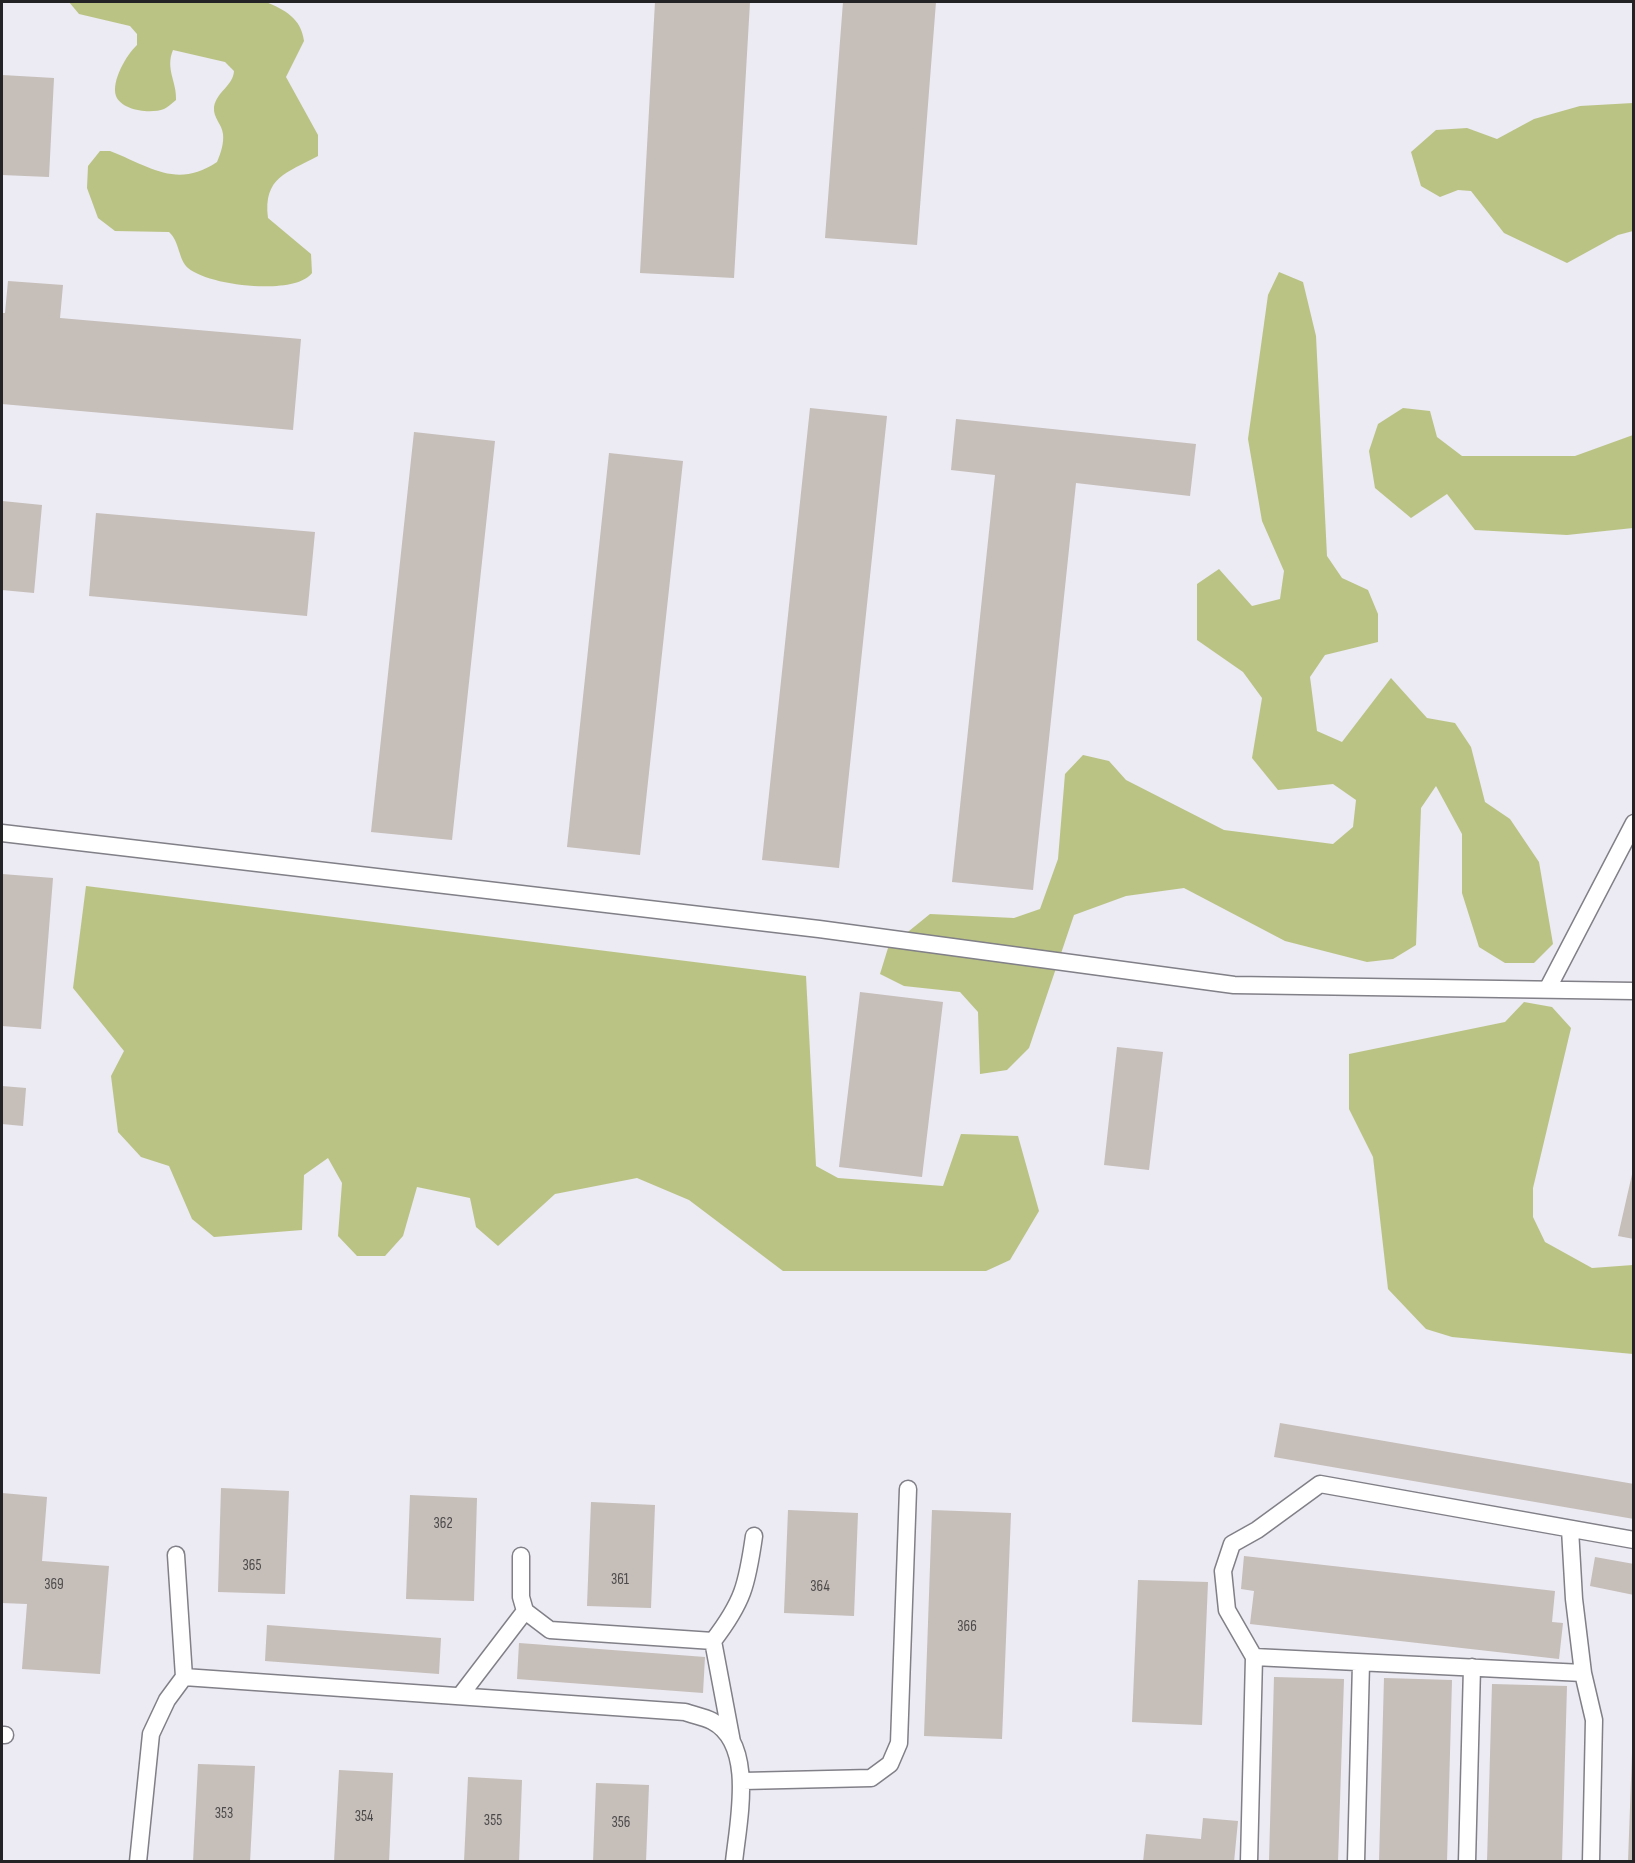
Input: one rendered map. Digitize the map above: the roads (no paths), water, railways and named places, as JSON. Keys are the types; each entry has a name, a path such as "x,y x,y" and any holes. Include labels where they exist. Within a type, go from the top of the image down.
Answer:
{"lane":[{"path":"1548,988 1634,824"},
{"path":"2,833 819,929 1234,985 1634,991"},
{"path":"1249,1862 1254,1657 1227,1610 1223,1571 1232,1544 1257,1530 1320,1484 1634,1540"},
{"path":"743,1781 871,1778 890,1764 899,1743 908,1489"},
{"path":"1570,1529 1574,1599 1583,1673 1594,1720 1591,1862"},
{"path":"734,1862 743,1781 732,1743 713,1641 736,1612 748,1576 754,1536"},
{"path":"138,1862 151,1734 166,1700 184,1677 176,1555"},
{"path":"521,1556 521,1597 525,1611 550,1630 713,1641"},
{"path":"460,1696 525,1611"},
{"path":"1254,1657 1583,1673"},
{"path":"1356,1862 1361,1663"},
{"path":"1467,1862 1472,1667"},
{"path":"184,1677 685,1712 713,1722 732,1743"}]}
